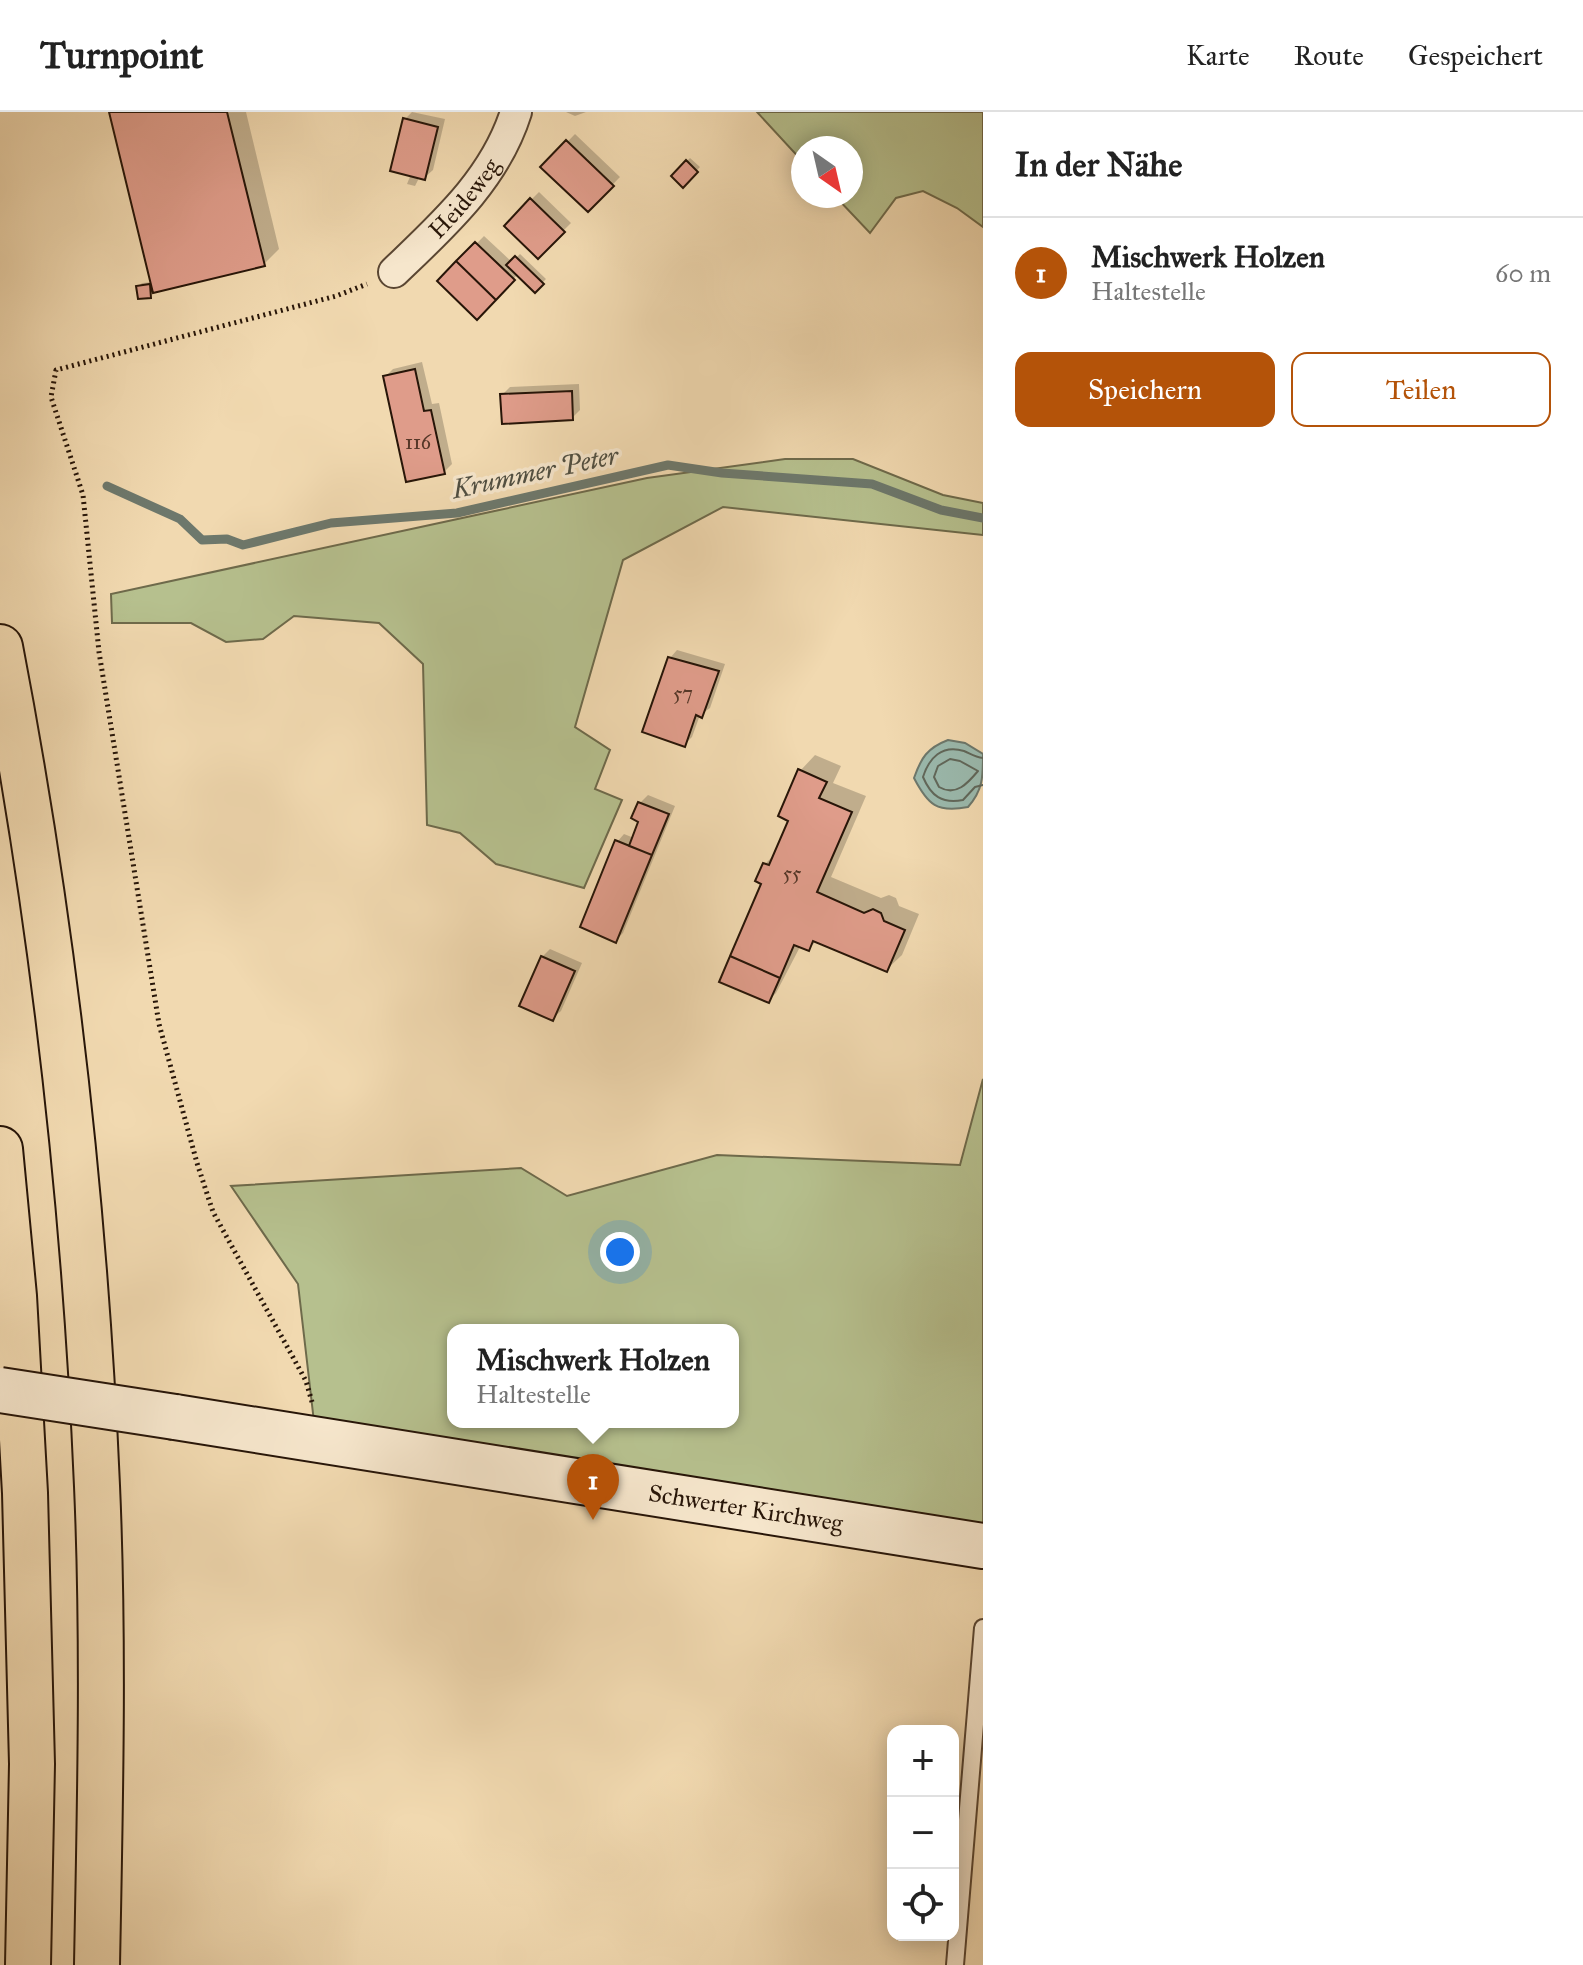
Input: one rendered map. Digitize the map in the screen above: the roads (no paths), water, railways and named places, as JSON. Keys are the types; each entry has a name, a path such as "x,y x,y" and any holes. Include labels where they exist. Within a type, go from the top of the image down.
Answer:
{"highway":[{"path":"0,647 56,1006 85,1294 97,1487 101,1754 97,1965"},
{"path":"0,1149 14,1296 25,1493 32,1764 28,1965"}],"main road":[{"name":"Schwerter Kirchweg","path":"0,1390 983,1546"}],"street":[{"name":"Heideweg","path":"394,272 459,209 509,134 516,112"}],"lane":[{"path":"955,1965 983,1628"}],"water":[{"path":"948,740 965,743 983,754 981,783 968,807 948,809 935,805 924,795 914,778 926,754"}],"waterway":[{"name":"Krummer Peter","path":"107,486 180,519 202,540 227,539 243,545 331,523 457,513 668,465 722,473 872,484 941,510 983,518"}],"place":[{"name":"Mischwerk Holzen","path":"593,1520"}]}
